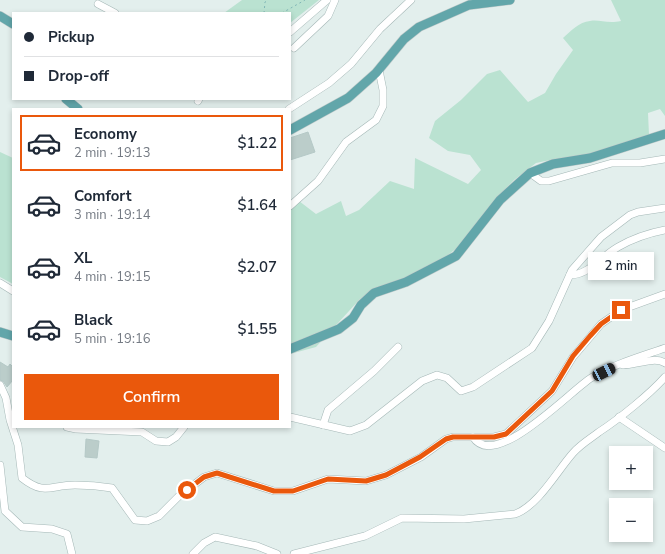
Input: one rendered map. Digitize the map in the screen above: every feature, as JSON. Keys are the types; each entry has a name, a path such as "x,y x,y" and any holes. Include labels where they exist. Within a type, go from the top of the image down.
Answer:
{"main road":[{"path":"291,129 348,98 379,70 404,39 419,27 469,5 510,0"},
{"path":"0,16 12,23"},
{"path":"67,100 77,108"},
{"path":"291,349 339,328 353,318 361,305 374,293 406,282 456,256 500,200 530,173 553,164 590,158 665,134"},
{"path":"1,332 12,336"}],"street":[{"path":"291,31 327,0"},
{"path":"294,48 328,16 335,0"},
{"path":"291,108 329,83 351,64 380,29 411,0"},
{"path":"98,4 113,12"},
{"path":"291,205 318,181 346,142 376,120 383,106 383,90 379,70"},
{"path":"530,173 541,181 550,181 612,163 640,163 665,159"},
{"path":"291,417 350,431 366,425 422,381 437,375 447,378 461,391 473,387 532,348 549,321 559,296 575,265 612,227 638,212 665,208"},
{"path":"570,275 577,275 622,245 665,230"},
{"path":"0,283 12,291"},
{"path":"13,428 18,445 22,478 32,486 46,489 74,485 112,488 135,520 147,521 159,516 178,497 204,477 217,473 274,491 293,491 328,479 366,481 386,475 420,457 446,439 453,437 494,437 506,434 552,391 573,356 601,324 621,310 665,294"},
{"path":"1,332 12,341"},
{"path":"323,425 328,410 374,371 398,347"},
{"path":"473,437 477,442 491,446 507,441 531,426 590,378 617,365 665,348"},
{"path":"617,365 632,365 650,361 662,361 665,363"},
{"path":"294,554 365,536 402,518 464,519 522,512 542,492 573,452 584,442 619,417 665,377"},
{"path":"0,385 6,398 12,426"},
{"path":"619,417 665,448"},
{"path":"72,428 142,432 156,441 168,442 176,437 183,428"},
{"path":"0,465 5,511 22,527 52,529 67,534 71,550 66,554"},
{"path":"193,554 204,543 215,537 257,546 276,554"}],"path":[{"path":"264,12 265,2 268,0"},
{"path":"284,12 305,0"}],"green space":[{"path":"242,0 319,0 291,22 291,12 225,12"},
{"path":"611,0 665,0 665,116 660,109 648,113 649,135 583,157 555,159 536,163 514,180 493,202 461,245 404,288 360,299 316,347 291,354 291,210 299,201 316,214 341,201 346,216 359,210 390,181 414,189 415,158 468,184 481,170 470,155 448,151 429,138 435,121 461,100 487,74 500,70 528,102 545,93 573,50 563,38 582,23 593,21 621,21"},
{"path":"0,152 12,158 12,283 0,277"}],"building":[{"path":"308,132 315,152 291,160 291,138"},
{"path":"0,362 8,367 10,364 12,366 12,381 7,387 3,381 0,380"},
{"path":"86,439 99,441 97,458 85,457"}],"route":[{"path":"187,490 204,477 217,473 274,491 293,491 328,479 366,481 386,475 420,457 446,439 453,437 494,437 506,434 552,391 573,356 601,324 621,310"}]}
